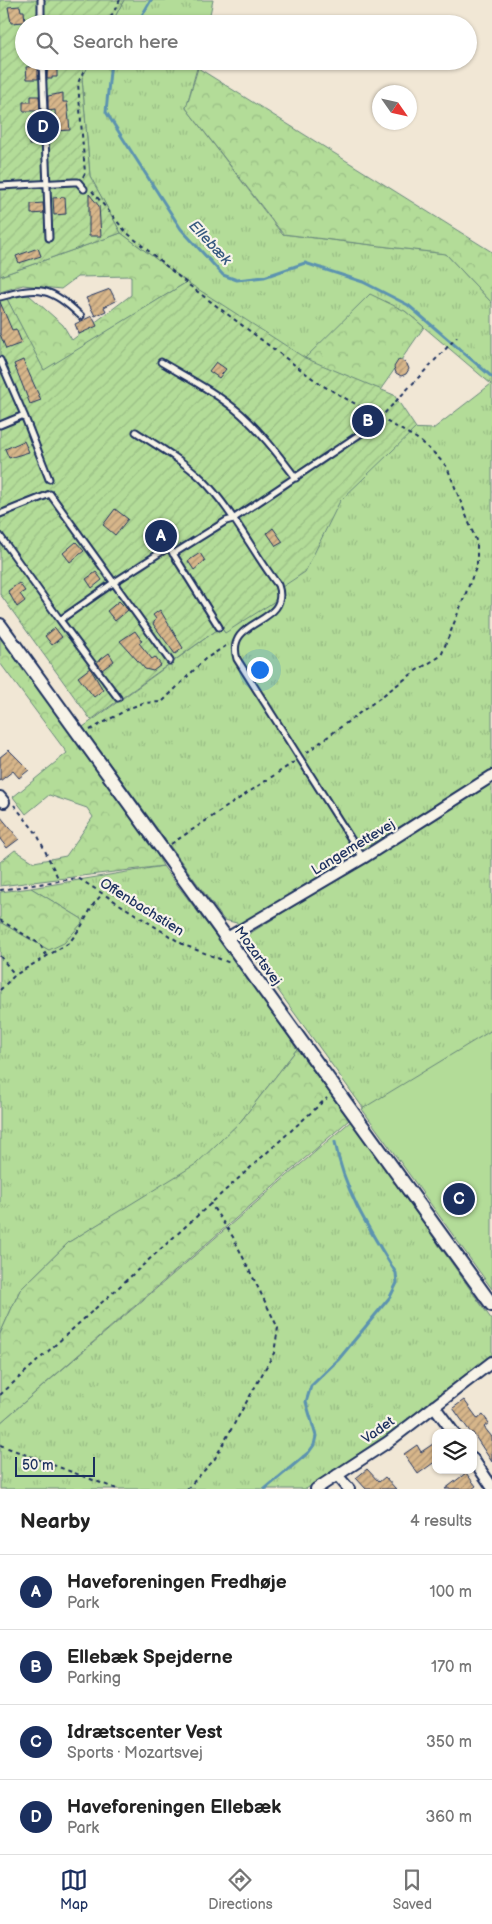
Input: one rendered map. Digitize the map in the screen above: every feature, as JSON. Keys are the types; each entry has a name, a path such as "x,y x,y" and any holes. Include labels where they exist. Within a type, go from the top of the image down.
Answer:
{"street":[{"name":"Mozartsvej","path":"0,624 492,1305"},
{"name":"Langemettevej","path":"227,938 363,858 492,776"},
{"name":"Vadet","path":"316,1489 388,1442 492,1362"},
{"path":"434,1406 451,1429"},
{"path":"477,1465 492,1487"},
{"path":"337,1475 349,1489"}],"lane":[{"path":"41,0 41,15"},
{"path":"42,70 48,238"},
{"path":"0,186 46,182 78,182 84,189"},
{"path":"0,297 28,289 47,291 66,302 81,316"},
{"path":"0,360 49,479"},
{"path":"161,362 217,396 241,414 267,441 296,478"},
{"path":"0,425 24,415"},
{"path":"173,554 226,521 233,519 372,426"},
{"path":"136,432 178,459 202,479 218,497 278,585 280,600 275,610 240,634 235,640 234,650 237,659 363,858"},
{"path":"0,514 50,494 170,661"},
{"path":"165,531 169,547 218,627"},
{"path":"0,536 118,698"},
{"path":"60,620 113,582 169,547"}],"path":[{"path":"112,15 120,0"},
{"path":"78,182 85,173 78,83 84,70"},
{"path":"89,184 93,192 126,232 190,286 320,384 416,438 447,467 477,543 477,566 441,656 417,670 299,758 163,850"},
{"path":"372,426 456,339"},
{"path":"81,736 95,726 130,708 143,703 162,702 205,659 235,640"},
{"path":"2,799 13,804 38,834 58,880"},
{"name":"Offenbachstien","path":"0,890 78,878 184,945 231,963 235,968"},
{"path":"0,990 15,975 69,943 76,936 93,905 102,894"},
{"path":"0,920 40,944 46,956"},
{"path":"0,956 15,975"},
{"path":"0,1395 210,1202 336,1090"},
{"path":"186,1489 214,1460 274,1353 278,1328 233,1237 210,1202"},
{"path":"0,1445 118,1489"}],"green space":[{"path":"0,0 124,0 116,15 15,15 15,70 86,70 82,78 90,176 121,233 0,276"},
{"path":"124,0 213,0 210,15 116,15"},
{"path":"86,70 197,70 186,108 282,234 446,254 492,303 492,770 241,924 224,920 83,727 221,627 225,633 203,538 405,428 433,429 491,384 405,311 297,366 169,293 186,282 121,233 90,176 82,78"},
{"path":"197,70 201,70 492,252 492,303 446,254 283,234 186,108"},
{"path":"121,233 187,282 44,371 6,297 29,295 63,325 72,340 131,295 131,276 77,277 61,289 23,285 0,292 0,276"},
{"path":"187,282 305,358 394,395 416,428 340,501 305,572 279,589 283,596 225,633 221,627 91,720 0,594 0,299 6,297 44,370"},
{"path":"370,294 405,311 424,327 376,396 297,366"},
{"path":"0,629 150,841 163,866 0,886 0,862 15,850 34,862 66,856 93,817 87,808 49,795 26,814 13,797 67,753 0,663"},
{"path":"492,782 492,1034 366,1112 241,939"},
{"path":"163,866 257,990 297,1049 241,1121 196,1165 69,1242 20,1290 0,1334 0,922 49,950 82,919 31,888"},
{"path":"31,888 82,919 82,923 64,943 49,950 0,922 0,892"},
{"path":"492,1030 492,1289 362,1109"},
{"path":"297,1049 349,1120 0,1423 0,1334 20,1290 69,1242 196,1164 241,1121"},
{"path":"351,1121 492,1320 492,1354 389,1433 306,1489 0,1489 0,1423"}],"building":[{"path":"20,6 24,15 15,15 15,23 11,23 8,7"},
{"path":"26,70 38,70 38,79 27,79"},
{"path":"48,70 57,70 57,77 47,79"},
{"path":"63,93 63,102 67,102 70,130 56,131 55,110 48,111 48,96"},
{"path":"31,96 39,96 40,111 23,111 23,102 31,102"},
{"path":"39,129 40,145 29,145 28,130"},
{"path":"89,194 99,206 101,236 89,236"},
{"path":"65,197 66,214 54,215 53,198"},
{"path":"43,203 44,213 31,214 31,204"},
{"path":"38,248 41,256 19,263 16,256"},
{"path":"110,289 116,301 104,307 106,311 95,316 86,298"},
{"path":"0,302 12,330 16,329 22,343 6,349 0,334"},
{"path":"92,316 97,326 79,334 75,324"},
{"path":"399,359 407,364 409,369 406,374 401,376 396,373 394,367"},
{"path":"23,360 41,400 30,404 14,364"},
{"path":"216,362 226,369 219,378 209,371"},
{"path":"24,441 29,452 9,458 5,449"},
{"path":"115,509 128,519 115,535 103,525"},
{"path":"273,528 283,542 276,546 267,533"},
{"path":"76,542 84,551 70,562 63,553"},
{"path":"200,553 205,561 194,570 188,561"},
{"path":"96,572 102,580 92,588 86,579"},
{"path":"19,583 25,591 20,594 25,601 17,607 8,591"},
{"path":"119,601 128,610 115,621 107,611"},
{"path":"160,610 183,648 175,654 153,624 156,619 153,615"},
{"path":"55,628 62,637 52,645 45,636"},
{"path":"135,631 142,641 139,643 152,659 155,657 161,665 153,671 145,669 120,641"},
{"path":"109,653 114,661 102,670 97,662"},
{"path":"90,668 103,690 94,697 78,677"},
{"path":"9,750 29,770 19,778 13,771 0,781 0,757"},
{"path":"0,816 19,839 7,848 0,839"},
{"path":"464,1400 478,1419 483,1415 489,1423 484,1427 492,1437 492,1462 477,1439 477,1429 468,1429 453,1408"},
{"path":"417,1445 421,1452 432,1445 432,1464 418,1474 404,1454"},
{"path":"367,1469 379,1482 385,1477 396,1489 366,1489 356,1478"},
{"path":"465,1474 467,1474 476,1486 472,1489 445,1489"}],"waterway":[{"name":"Ellebæk","path":"142,15 151,0"},
{"name":"Ellebæk","path":"110,70 106,112 181,229 223,275 237,280 264,277 305,263 363,282 408,305 492,377"},
{"path":"265,1489 309,1452 314,1445 316,1436 306,1402 311,1386 338,1360 390,1297 397,1283 396,1273 351,1194 335,1142"}],"place":[{"name":"Haveforeningen Ellebæk","path":"43,127"},
{"name":"Ellebæk Spejderne","path":"368,421"},
{"name":"Haveforeningen Fredhøje","path":"161,536"},
{"name":"Idrætscenter Vest","path":"459,1199"}]}
